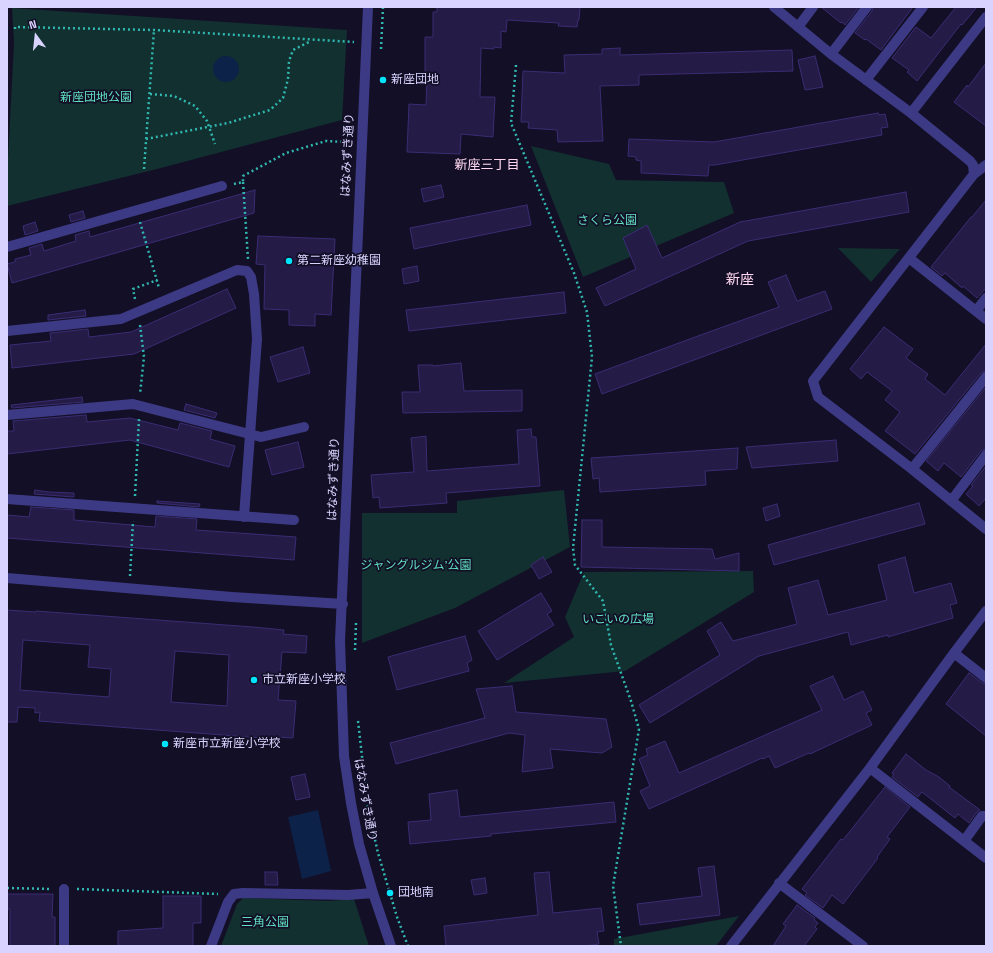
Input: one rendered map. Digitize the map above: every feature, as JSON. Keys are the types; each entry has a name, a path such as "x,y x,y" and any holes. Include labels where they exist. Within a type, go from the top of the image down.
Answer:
{"street":[{"name":"はなみずき通り","path":"368,7 343,604 340,641 344,756 351,803 359,844 391,946"},
{"path":"774,7 831,54 911,113 970,161 973,165 974,174"},
{"path":"798,27 813,7"},
{"path":"831,54 867,7"},
{"path":"866,80 923,7"},
{"path":"911,113 986,17"},
{"path":"986,165 974,174 813,381 818,397 912,469 986,529"},
{"path":"7,247 222,186"},
{"path":"908,258 986,318"},
{"path":"7,331 121,319 237,270 247,271 254,294 257,339 244,516"},
{"path":"976,311 986,298"},
{"path":"912,469 986,376"},
{"path":"7,415 133,404 262,437 304,427"},
{"path":"951,501 986,455"},
{"path":"7,499 294,520"},
{"path":"7,578 232,597 343,604"},
{"path":"731,946 779,882 870,768 954,653 986,612"},
{"path":"954,653 986,678"},
{"path":"870,768 986,858"},
{"path":"964,841 982,816 986,816"},
{"path":"779,882 863,946"},
{"path":"64,889 64,946"},
{"path":"211,946 228,902 234,894 348,895 373,892"}],"path":[{"path":"381,54 383,7"},
{"path":"14,29 15,27 154,30 311,41 366,43"},
{"path":"144,169 154,30"},
{"path":"146,139 209,127 270,110 283,98 288,78 288,61 293,50 311,41"},
{"path":"516,65 511,123 574,273 587,312 592,357 573,548 575,565 603,601 611,645 640,729 613,886 621,946"},
{"path":"150,94 174,96 195,106 207,122 215,144"},
{"path":"247,271 248,254 243,176 286,154 326,141 344,142"},
{"path":"222,186 243,182"},
{"path":"137,210 163,302"},
{"path":"355,650 356,620"},
{"path":"357,719 368,809 378,853 397,917 408,946"},
{"path":"7,888 234,894"}],"green space":[{"name":"新座団地公園","path":"12,8 347,30 342,120 157,169 7,206 7,178 14,43"},
{"name":"さくら公園","path":"531,146 609,164 616,180 724,182 734,213 583,277"},
{"path":"838,248 900,249 871,282"},
{"name":"ジャングルジム’公園","path":"564,490 570,547 455,608 362,643 362,513 457,513 457,501"},
{"name":"いこいの広場","path":"753,571 754,592 625,671 504,683 574,637 565,617 584,572"},
{"name":"三角公園","path":"243,898 329,901 354,899 369,946 221,946 237,904"},
{"path":"739,916 716,946 614,946 614,939"}],"water":[{"path":"226,56 235,60 239,69 235,78 226,82 217,78 213,69 217,60"},
{"path":"318,810 331,871 302,879 288,817"}],"building":[{"path":"437,7 580,7 577,27 558,26 559,23 507,20 506,32 501,31 501,48 481,48 480,97 495,97 493,137 461,134 460,154 407,152 409,104 426,105 427,79 425,79 425,37 433,37 433,12 437,12"},
{"path":"821,7 859,7 845,25"},
{"path":"873,7 913,7 881,50 855,33 872,11"},
{"path":"956,7 977,7 962,25 961,24 917,81 907,72 909,70 892,58 916,27 931,38"},
{"path":"620,48 620,55 792,50 793,71 639,75 639,85 600,86 603,141 558,142 557,130 528,128 529,122 521,122 523,71 565,73 564,55 602,54 602,49"},
{"path":"815,56 823,87 805,90 798,60"},
{"path":"986,63 986,126 954,102 967,85 968,87"},
{"path":"878,113 879,115 885,114 888,127 881,128 882,135 709,165 708,176 641,173 641,161 636,160 636,157 628,156 629,139 714,142"},
{"path":"441,185 444,197 424,202 421,189"},
{"path":"255,190 254,213 12,283 7,264 15,262 15,259 31,255 29,248 42,244 44,251 76,241 75,235 89,231 90,237"},
{"path":"906,192 909,212 748,241 605,306 596,288 636,269 623,238 647,225 662,258 740,222"},
{"path":"986,200 986,288 977,298 963,286 962,288 945,273 942,276 931,267"},
{"path":"527,205 531,225 414,249 410,228"},
{"path":"83,211 85,218 71,222 69,215"},
{"path":"35,222 38,231 25,235 23,226"},
{"path":"258,236 335,239 331,315 315,314 315,326 289,325 289,310 264,309 265,265 256,264"},
{"path":"417,266 419,281 404,284 402,269"},
{"path":"786,275 797,301 825,291 832,309 602,394 595,374 779,307 768,282"},
{"path":"227,289 236,308 134,354 12,368 10,345 51,341 50,333 88,329 89,337 131,332"},
{"path":"564,292 566,313 409,331 406,310"},
{"path":"85,310 86,316 48,320 48,315"},
{"path":"884,327 913,349 906,358 928,374 925,379 945,395 986,344 986,371 981,373 915,454 885,431 900,412 885,400 892,391 867,372 861,379 850,369"},
{"path":"303,347 310,373 278,382 270,357"},
{"path":"461,363 464,391 522,390 522,411 403,413 402,392 420,392 418,365 433,366"},
{"path":"986,387 986,449 981,451 961,477 944,463 938,471 926,461"},
{"path":"82,397 83,402 12,408 11,405"},
{"path":"186,404 217,413 215,418 184,410"},
{"path":"86,415 87,422 130,418 178,430 180,423 212,431 210,439 235,446 229,467 130,440 7,454 7,431 14,431 13,421"},
{"path":"531,429 532,437 536,437 540,486 446,493 447,503 380,508 379,497 373,498 371,475 414,472 411,438 426,436 427,471 519,464 517,430"},
{"path":"836,440 838,461 752,468 746,447"},
{"path":"298,442 304,467 272,475 265,450"},
{"path":"738,448 737,469 705,471 706,485 600,492 599,478 593,479 591,458"},
{"path":"986,466 986,498 979,506 966,494"},
{"path":"35,490 74,493 74,497 34,494"},
{"path":"157,501 200,504 199,507 157,503"},
{"path":"919,503 925,524 774,565 768,545"},
{"path":"777,504 780,516 766,521 763,508"},
{"path":"31,507 74,510 74,520 155,527 156,516 197,519 196,530 296,537 294,560 7,538 7,515 29,517"},
{"path":"582,520 602,520 602,547 712,549 715,559 739,553 739,571 581,567"},
{"path":"543,557 552,572 539,579 531,565"},
{"path":"905,557 914,593 951,583 957,603 950,605 953,618 888,637 888,635 851,645 848,632 759,656 650,723 639,705 720,655 707,631 721,622 733,641 797,624 788,588 818,580 828,615 887,600 878,565"},
{"path":"541,593 552,611 547,614 554,625 497,660 478,631"},
{"name":"市立新座小学校","path":"7,610 253,627 284,630 283,634 307,636 306,653 282,652 278,700 296,701 293,738 275,737 275,739 39,721 40,712 35,713 35,708 18,707 17,722 7,722","holes":["23,640 90,645 88,667 111,669 109,697 20,690","175,651 229,655 227,706 171,702"]},
{"path":"465,636 472,660 467,663 469,671 397,690 388,657"},
{"path":"969,673 982,683 986,684 986,736 946,704"},
{"path":"833,676 844,700 863,691 872,710 866,713 872,725 810,754 809,753 775,768 769,756 763,759 762,758 649,809 640,791 650,786 639,759 648,755 646,749 665,741 679,773 822,710 810,686"},
{"path":"512,686 516,712 606,719 612,747 602,753 550,749 553,768 522,772 525,735 509,733 396,764 390,743 485,718 476,689"},
{"path":"906,754 926,770 939,777 950,786 949,787 980,810 969,823 958,814 955,818 922,792 918,797 892,777 894,774 892,773"},
{"path":"305,774 310,797 296,800 291,777"},
{"path":"885,787 910,807 887,837 890,839 877,857 878,858 843,904 832,895 823,908 805,895 807,893 802,889 841,839 843,840"},
{"path":"457,790 460,817 614,802 616,822 491,834 491,836 410,844 408,822 431,820 429,794"},
{"path":"714,866 720,915 640,925 637,904 702,896 698,868"},
{"path":"265,872 277,872 278,885 265,885"},
{"path":"549,872 553,913 601,908 604,931 597,932 599,944 584,946 446,946 444,926 538,915 534,873"},
{"path":"485,878 487,893 474,895 471,880"},
{"path":"7,894 53,894 52,917 55,917 55,946 10,946 10,909 7,909"},
{"path":"163,896 201,896 201,923 193,923 193,946 118,946 118,931 163,928"},
{"path":"797,905 815,918 814,920 818,923 815,927 817,929 804,946 773,946 786,926 783,924"}],"place":[{"name":"新座団地","path":"383,80"},
{"name":"第二新座幼稚園","path":"289,261"},
{"name":"市立新座小学校","path":"254,680"},
{"name":"新座市立新座小学校","path":"165,744"},
{"name":"団地南","path":"390,893"}],"district":[{"name":"新座三丁目","path":"487,165"},
{"name":"新座","path":"740,280"}]}
